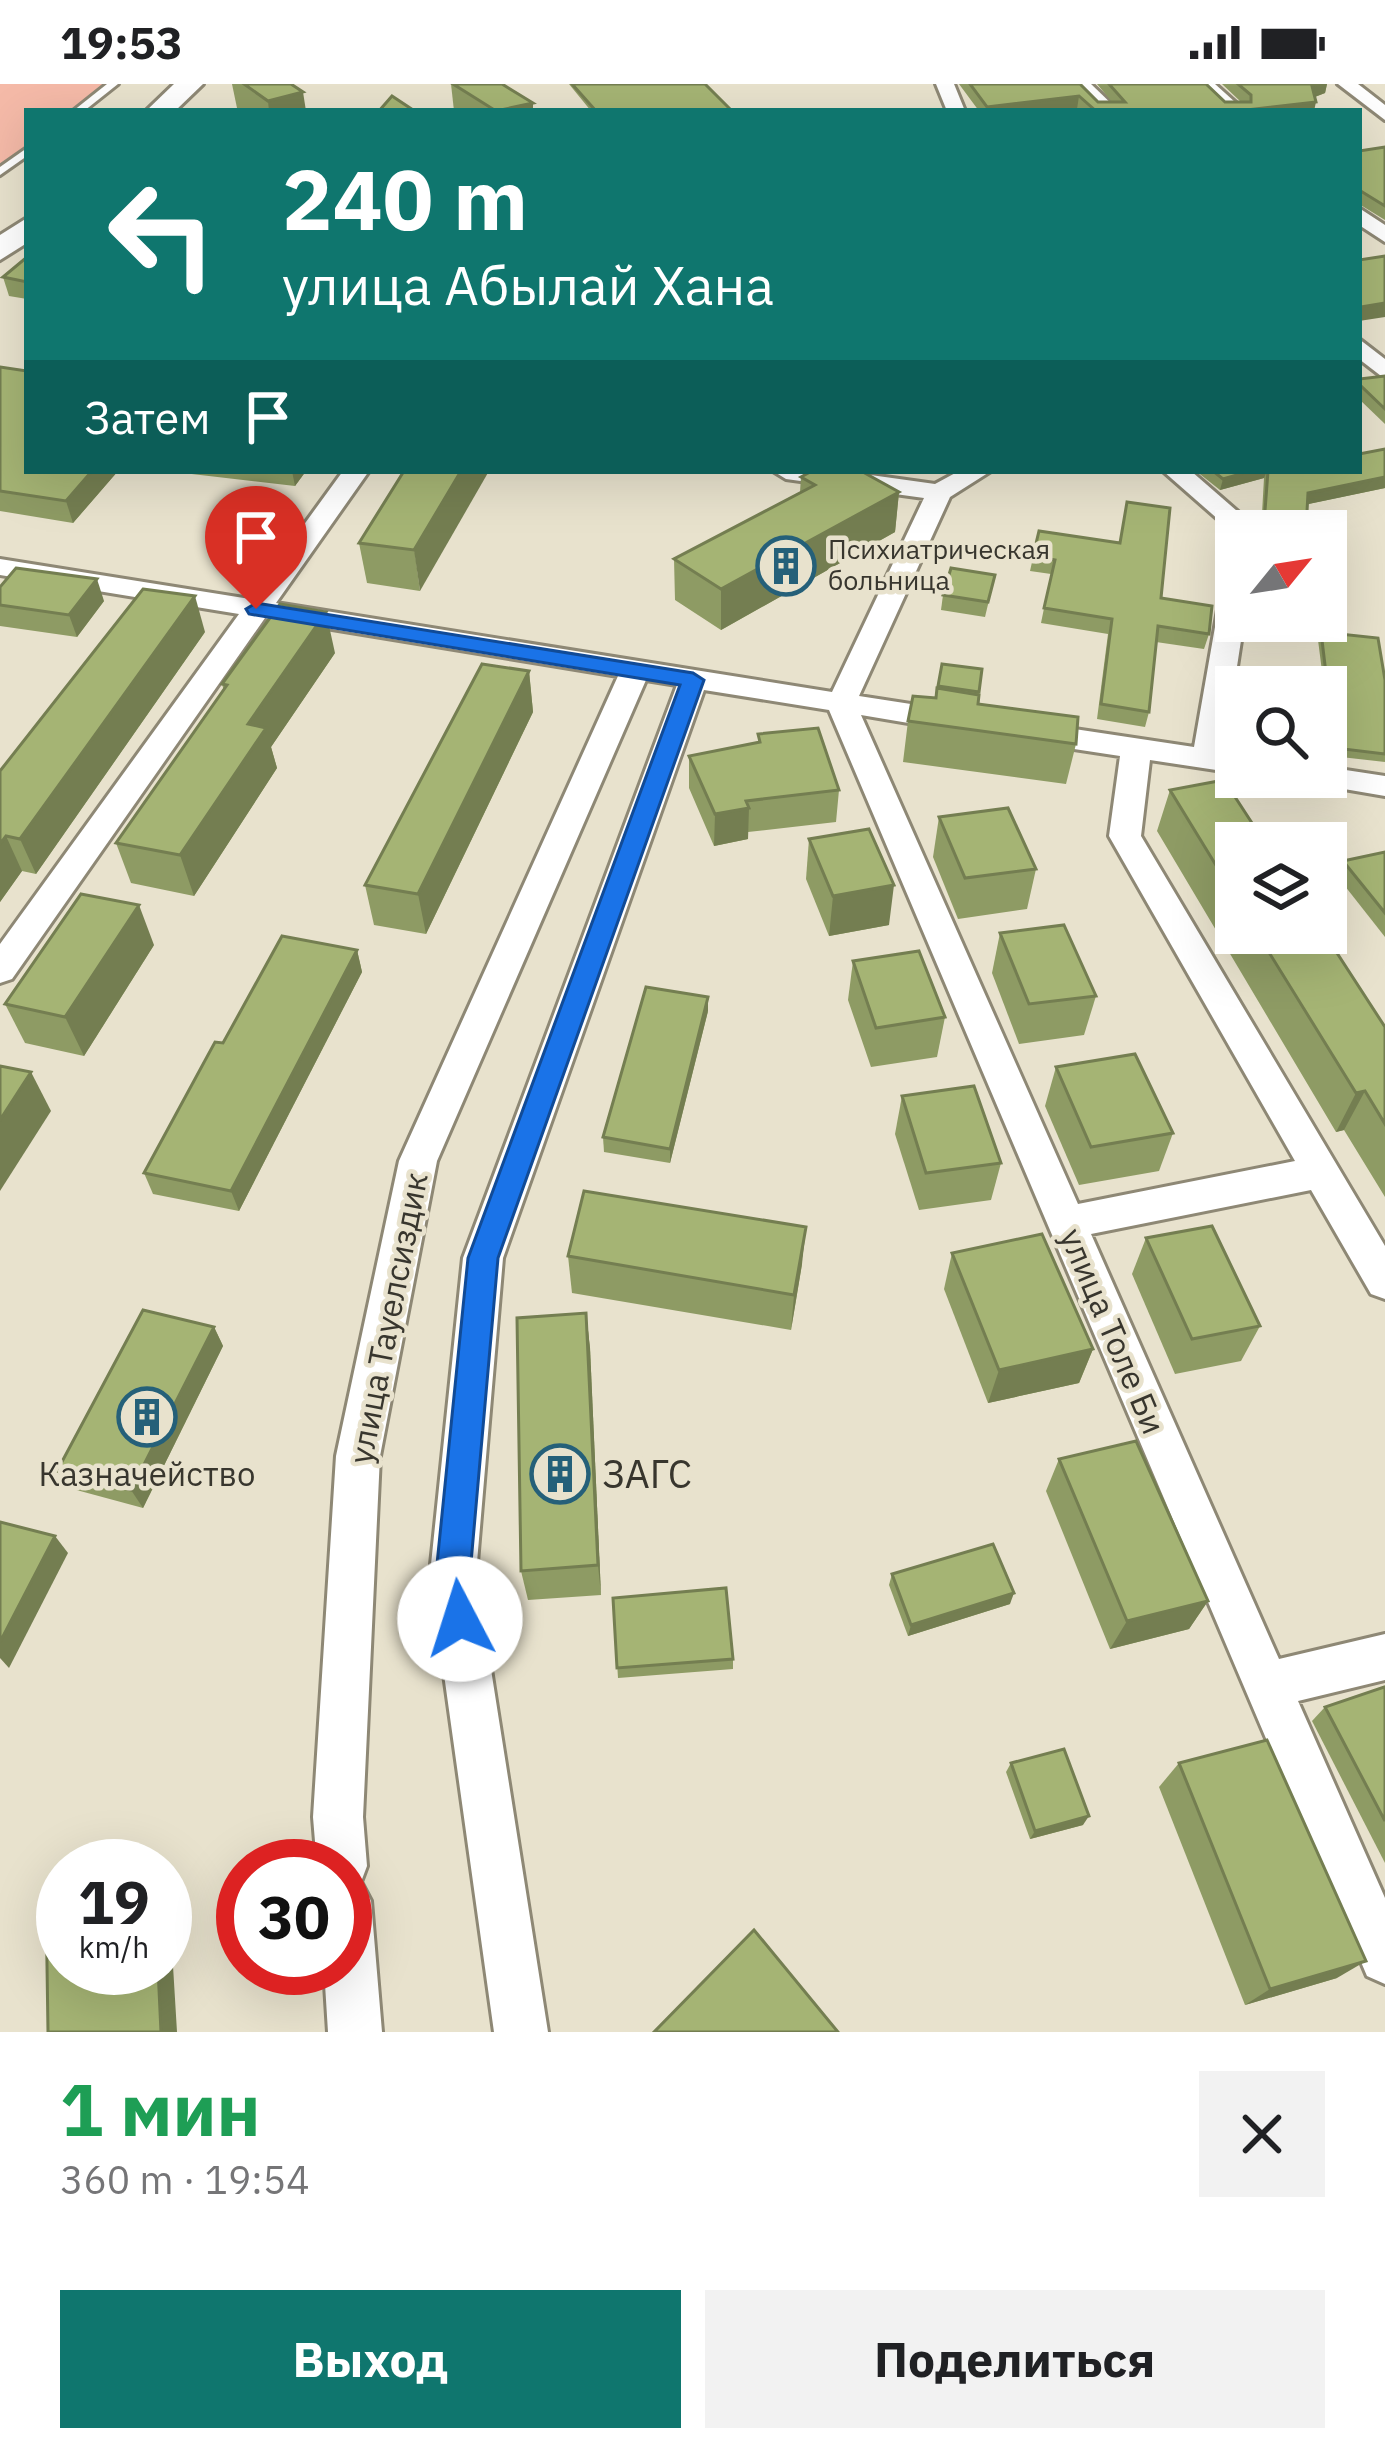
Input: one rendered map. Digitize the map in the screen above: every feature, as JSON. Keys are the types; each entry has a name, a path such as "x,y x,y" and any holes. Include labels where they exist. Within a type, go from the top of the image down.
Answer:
{"street":[{"path":"162,108 190,84"},
{"path":"1080,84 1107,108"},
{"path":"1204,84 1232,108"},
{"path":"1347,84 1385,114"},
{"path":"1362,217 1385,236"},
{"path":"0,251 24,230"},
{"path":"1362,349 1385,372"},
{"path":"0,970 354,474"},
{"path":"809,474 939,491 972,474"},
{"path":"1180,474 1222,510"},
{"path":"842,704 939,491"},
{"path":"0,567 137,600 256,609 1215,760"},
{"name":"улица Тауелсиздик","path":"340,1839 358,1456 418,1161 635,670"},
{"path":"521,2032 453,1574 483,1258 693,680"},
{"name":"улица Толе Би","path":"842,704 1385,1958"},
{"path":"1136,748 1125,836 1385,1282"},
{"path":"1347,780 1385,786"},
{"path":"1066,1223 1321,1172"},
{"path":"1267,1685 1385,1657"},
{"path":"352,1995 355,2032"}],"lane":[{"path":"82,108 113,84"},
{"path":"0,172 24,153"}],"shaded area":[{"path":"0,84 117,84 87,108 24,108 24,157 0,176"}],"building":[{"path":"244,84 291,84 303,92 268,101"},
{"path":"453,84 502,84 533,103 491,108"},
{"path":"572,84 705,84 729,108 593,108"},
{"path":"970,84 1080,84 1098,102 1125,102 1109,84 1206,84 1225,102 1251,102 1251,95 1238,84 1319,84 1312,86 1316,102 1264,108 1093,108 1079,96 987,107"},
{"path":"392,96 410,108 382,108"},
{"path":"1385,147 1385,206 1362,192 1362,151"},
{"path":"1385,256 1385,303 1362,307 1362,260"},
{"path":"24,260 24,281 3,277"},
{"path":"0,367 24,371 24,474 89,474 66,501 0,491"},
{"path":"1385,376 1385,409 1362,387 1362,379"},
{"path":"1385,449 1385,477 1308,493 1307,510 1265,510 1268,474 1362,474 1362,453"},
{"path":"402,474 459,474 414,550 359,543"},
{"path":"866,474 899,492 721,589 674,559 815,485 801,477"},
{"path":"1127,502 1170,508 1161,598 1212,606 1209,634 1158,626 1149,712 1101,704 1112,619 1044,608 1055,560 1033,556 1039,531 1120,543"},
{"path":"16,568 97,579 69,615 0,605 0,587"},
{"path":"951,568 995,575 988,602 943,595"},
{"path":"143,589 195,596 20,839 6,836 0,844 0,771"},
{"path":"280,604 326,612 248,724 266,728 180,855 116,843 227,685 222,684"},
{"path":"1347,635 1378,638 1385,680 1385,754 1347,749 1347,666 1325,666 1322,642 1347,642"},
{"path":"482,664 529,671 418,894 365,885"},
{"path":"942,664 982,669 979,692 938,686"},
{"path":"937,688 979,695 978,704 1078,717 1076,744 908,721 913,696 936,698"},
{"path":"818,728 839,790 746,801 749,808 715,814 689,756 760,742 758,734"},
{"path":"1215,782 1215,798 1236,798 1251,822 1215,822 1215,864 1170,790"},
{"path":"1008,808 1036,869 965,878 939,817"},
{"path":"869,829 894,885 833,896 809,839"},
{"path":"1385,852 1385,913 1347,866 1347,860"},
{"path":"81,894 139,905 65,1017 5,1004"},
{"path":"1064,925 1096,996 1029,1004 1000,933"},
{"path":"282,936 357,950 231,1191 144,1173 215,1042 223,1043"},
{"path":"919,951 945,1017 876,1028 853,961"},
{"path":"1270,954 1338,954 1385,1027 1385,1124 1365,1091 1356,1093"},
{"path":"646,987 708,997 670,1149 603,1137"},
{"path":"1135,1054 1173,1133 1091,1147 1056,1067"},
{"path":"0,1066 31,1072 0,1120"},
{"path":"974,1086 1001,1163 926,1173 902,1096"},
{"path":"584,1191 806,1227 794,1295 568,1256"},
{"path":"1212,1226 1260,1326 1192,1339 1146,1238"},
{"path":"1042,1234 1093,1349 999,1370 952,1253"},
{"name":"Казначейство","path":"143,1310 214,1327 131,1490 57,1471"},
{"name":"ЗАГС","path":"586,1313 598,1565 521,1571 517,1318"},
{"path":"1136,1441 1208,1601 1127,1621 1059,1459"},
{"path":"0,1522 55,1536 0,1642"},
{"path":"993,1544 1014,1593 911,1625 892,1574"},
{"path":"726,1588 733,1659 617,1668 613,1598"},
{"path":"1385,1689 1385,1821 1325,1707"},
{"path":"1267,1740 1366,1961 1270,1989 1179,1763"},
{"path":"1064,1749 1089,1816 1035,1831 1011,1763"},
{"path":"754,1930 838,2032 654,2032"},
{"path":"47,1995 159,1995 161,2032 48,2032"}],"place":[{"name":"Психиатрическая больница","path":"786,566"},
{"name":"Казначейство","path":"147,1417"},
{"name":"ЗАГС","path":"560,1474"}],"route":[{"path":"256,609 693,680 483,1258 453,1574 460,1619"}]}
